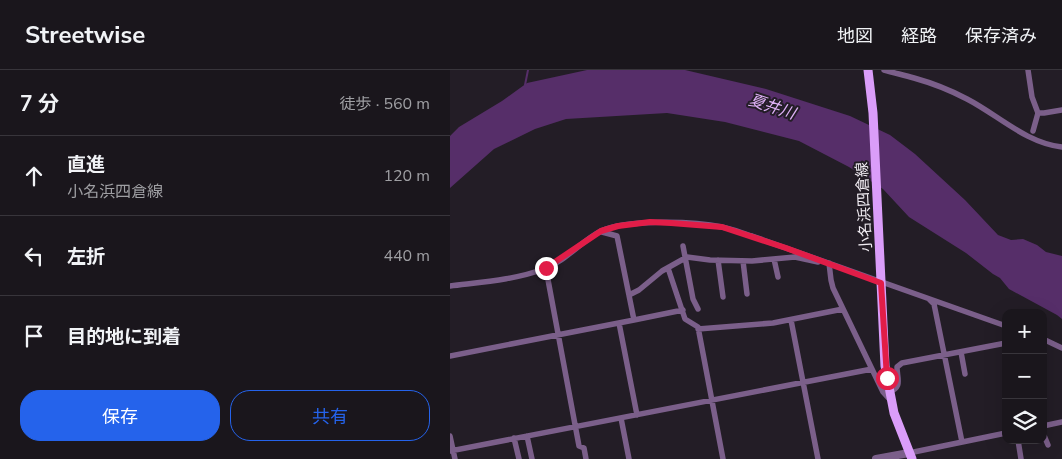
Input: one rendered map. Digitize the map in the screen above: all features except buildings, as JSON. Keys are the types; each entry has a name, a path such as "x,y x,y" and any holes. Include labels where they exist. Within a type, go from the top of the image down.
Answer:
{"main road":[{"name":"小名浜四倉線","path":"868,70 873,113 885,366 889,392 910,456"}],"street":[{"path":"884,70 913,77 942,88 967,99 1011,127 1045,144 1062,147"},
{"path":"1028,70 1032,97 1038,113 1033,130"},
{"path":"1038,113 1062,110"},
{"path":"450,286 515,278 546,268 601,231 618,226 650,222 722,227 881,280 1002,325"},
{"path":"601,231 616,236 634,320"},
{"path":"450,356 697,306 683,246"},
{"path":"629,295 686,257 743,261 795,257 820,263 827,262"},
{"path":"774,259 778,277"},
{"path":"718,260 723,298"},
{"path":"743,261 747,294"},
{"path":"827,262 830,280 843,310 883,392 892,402"},
{"path":"546,268 579,446 584,448 586,459"},
{"path":"668,268 685,319 696,325 698,329 723,459"},
{"path":"928,297 934,304 962,442"},
{"path":"698,329 773,323 843,310"},
{"path":"791,320 818,459"},
{"path":"619,323 637,415"},
{"path":"1047,342 1062,348"},
{"path":"889,392 896,390 898,386 897,367 902,363 1002,345"},
{"path":"961,352 966,374"},
{"path":"451,451 872,370"},
{"path":"621,418 629,459"},
{"path":"1047,425 1062,422"},
{"path":"876,459 910,456 1002,434"},
{"path":"450,436 451,451 455,459"},
{"path":"527,436 532,459"},
{"path":"514,438 519,459"},
{"path":"1019,444 1022,459"}],"water":[{"name":"夏井川","path":"587,70 685,70 766,89 850,116 890,135 915,154 965,200 998,235 1011,240 1023,239 1037,245 1046,252 1062,256 1062,319 1009,289 1000,278 966,253 909,217 883,189 849,167 799,141 725,122 667,113 566,119 535,129 494,149 450,188 450,136 459,127 502,101 527,83"}],"waterway":[{"path":"525,85 528,70"}],"route":[{"path":"546,268 601,231 618,226 650,222 691,224 722,227 752,236 881,283 887,378"}]}
